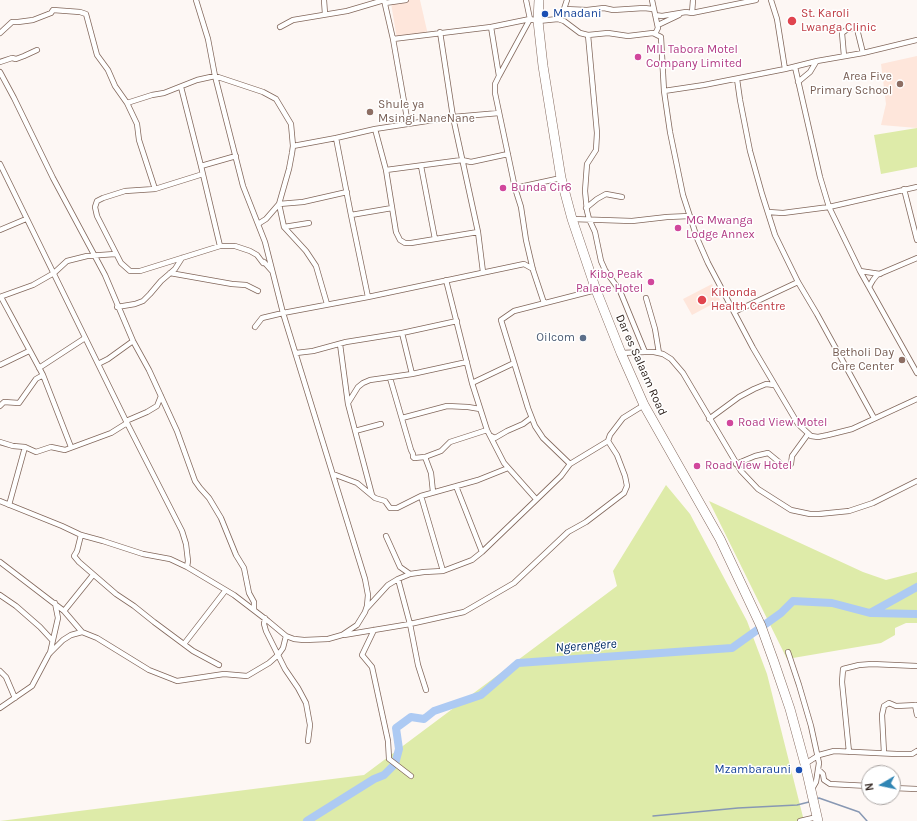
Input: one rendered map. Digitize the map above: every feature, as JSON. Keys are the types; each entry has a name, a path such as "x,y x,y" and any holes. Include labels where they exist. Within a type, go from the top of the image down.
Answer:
{"highway":[{"name":"Dar es Salaam Road","path":"539,0 534,20 561,178 572,219 596,290 644,405 720,539 767,640 790,710 818,819"}],"street":[{"path":"196,0 208,39 215,76 243,186 265,242 283,313 364,579 368,595 366,609"},
{"path":"324,0 325,14"},
{"path":"280,27 293,20 347,11 384,1 406,0"},
{"path":"526,0 534,20"},
{"path":"558,19 567,0"},
{"path":"652,0 658,25 656,34"},
{"path":"692,13 693,0"},
{"path":"655,15 662,16 686,12 692,13 756,0"},
{"path":"771,0 780,31 785,69"},
{"path":"384,1 393,39 408,124"},
{"path":"564,9 653,9"},
{"path":"0,33 12,22 33,20 51,13 53,10 80,12 86,14 97,56 108,70 115,86 127,103 137,124 139,140 155,190"},
{"path":"658,25 686,12"},
{"path":"393,39 534,20 558,19 564,21 580,33 588,35 608,33 628,36 653,33 662,37 664,91 673,151 690,216 705,256 734,312 774,385 798,424 808,434 818,437 836,434 852,429 917,399"},
{"path":"534,20 515,44 499,76 495,89 515,188 521,207 526,240 544,303"},
{"path":"491,27 499,76"},
{"path":"844,56 842,32 849,28 857,29 863,53"},
{"path":"440,32 453,117 478,232 483,272"},
{"path":"588,35 597,133 596,150 587,164 585,191 586,208 601,261 605,270 620,291 645,352"},
{"path":"664,91 737,79 863,53 917,40"},
{"path":"0,62 12,58 16,59 37,50"},
{"path":"798,82 810,72 816,62"},
{"path":"795,67 821,182 829,206 860,271 917,373"},
{"path":"0,72 53,178 105,275 117,307 178,431 195,481 210,498 236,555 243,566 246,573 249,593 254,602 254,610"},
{"path":"127,103 181,87 197,80 215,76 263,92 276,100 291,124 293,146 289,170 278,204 266,219 258,224"},
{"path":"737,79 746,134 775,235 798,282 874,418"},
{"path":"181,87 220,246"},
{"path":"293,146 375,129 453,117 499,113"},
{"path":"375,129 386,170 396,232 400,240 405,243 412,243 478,232"},
{"path":"336,138 368,297"},
{"path":"386,170 462,160 471,162 508,154"},
{"path":"201,166 236,156"},
{"path":"0,164 182,531 186,544 188,561 187,567"},
{"path":"421,166 435,239"},
{"path":"203,174 155,190 125,191 97,201 95,207 97,216 110,239 116,254 126,268 134,272 220,246 235,246 250,251 260,258 263,263 264,262 273,272"},
{"path":"515,188 561,178"},
{"path":"768,212 783,213 829,206 917,187"},
{"path":"904,189 917,240"},
{"path":"278,204 303,202 347,192"},
{"path":"586,208 603,196 609,194 622,197"},
{"path":"278,204 284,227 304,248 316,266 327,304"},
{"path":"351,215 392,208"},
{"path":"572,219 632,221 690,216"},
{"path":"0,230 26,219"},
{"path":"284,227 309,223"},
{"path":"71,447 42,375 1,297 33,285 54,273 67,262 94,256 116,254"},
{"path":"117,307 135,304 143,300 175,269 182,258"},
{"path":"869,287 873,280 880,274 917,258"},
{"path":"255,327 262,318 283,313 368,297 524,264 533,268"},
{"path":"860,271 880,274"},
{"path":"170,273 246,285 258,291"},
{"path":"446,280 472,383 487,430 508,468 536,499"},
{"path":"734,312 798,282"},
{"path":"570,464 543,438 531,418 501,320 514,311 596,290"},
{"path":"646,298 655,329 659,353"},
{"path":"296,353 313,351 340,344 457,321"},
{"path":"402,333 412,374"},
{"path":"38,368 85,338"},
{"path":"98,364 108,359 133,341"},
{"path":"340,344 348,404 373,496"},
{"path":"0,365 29,350"},
{"path":"621,353 659,353 669,357 690,385 736,464 754,486 791,510 810,514 833,513 858,508 873,503 917,481"},
{"path":"348,404 356,390 363,383 370,380 412,374 467,362"},
{"path":"472,383 514,363"},
{"path":"0,406 4,402 19,403 36,379 42,375"},
{"path":"390,378 414,458 425,457 442,451 450,442 487,430"},
{"path":"709,419 739,397 761,386 770,384 774,385"},
{"path":"0,442 13,446 25,447 36,452 51,447 65,450 111,433 127,422 157,406 161,396"},
{"path":"342,635 357,625 366,609 388,585 398,579 410,574 443,571 472,560 561,476 570,464 608,441 610,435 623,418 644,405"},
{"path":"402,418 447,406 480,409"},
{"path":"490,436 495,438 524,424 531,418"},
{"path":"355,431 381,424"},
{"path":"736,464 755,456 768,453 779,462 781,467 791,464 792,456 808,434"},
{"path":"0,501 81,535 143,554 170,559 187,567 254,610 286,636 304,640 328,639 342,635 410,624 464,612 503,590 524,574 568,532 586,522 621,497 626,489 625,476 617,455 608,441"},
{"path":"9,505 25,447"},
{"path":"425,457 431,473 433,492"},
{"path":"332,474 357,483 378,500 385,501 390,508 398,508 421,496 488,477 508,468"},
{"path":"456,486 482,552"},
{"path":"421,496 443,571"},
{"path":"81,535 77,551 74,556 79,562 116,594 193,651 219,665"},
{"path":"386,536 400,567 410,574"},
{"path":"0,562 55,603 82,632 97,638 149,670 177,681 224,674 247,676 270,663 278,655 283,648 286,636"},
{"path":"64,611 93,575"},
{"path":"398,579 410,624 418,665 426,690"},
{"path":"184,644 225,591"},
{"path":"0,596 16,606 40,627 52,640"},
{"path":"0,708 32,686 49,654 58,618 55,603"},
{"path":"265,618 264,628 285,669 306,703 310,725 308,741"},
{"path":"374,630 362,655 372,667 388,741 389,759 411,776"},
{"path":"49,654 63,640 71,635 82,632"},
{"path":"788,652 812,730 819,764 816,782 812,793"},
{"path":"849,752 842,682 843,669 859,665 872,664 917,666"},
{"path":"0,671 6,677 15,698"},
{"path":"884,753 882,716 884,706 889,704 896,706 916,705 917,716"},
{"path":"805,764 823,753 834,751 912,754 917,752"},
{"path":"818,769 824,780 830,784 861,786"},
{"path":"901,788 917,789"},
{"path":"800,821 818,819"}],"shaded area":[{"path":"420,0 428,35 397,39 391,3"},
{"name":"Area Five Primary School","path":"917,56 917,128 881,125 886,104 881,64"},
{"name":"Kihonda Health Centre","path":"712,284 720,300 692,315 683,299"}],"green space":[{"path":"917,128 917,167 881,174 874,135"},
{"path":"666,485 690,514 747,621 767,674 804,821 0,821 364,775 617,586 613,571"},
{"path":"709,501 863,572 886,580 917,572 917,623 906,623 895,628 895,635 881,643 787,659"}],"waterway":[{"name":"Ngerengere","path":"307,821 374,779 384,775 395,764 399,749 396,728 411,717 424,719 434,711 481,695 518,663 732,648 781,613 793,601 832,603 870,613 917,587"},
{"path":"872,613 917,614"},
{"path":"817,799 819,798 859,812 867,821"},
{"path":"653,816 738,808 797,805 809,802"}],"place":[{"name":"Mnadani","path":"545,14"},
{"name":"St. Karoli Lwanga Clinic","path":"792,21"},
{"name":"MIL Tabora Motel Company Limited","path":"638,57"},
{"name":"Area Five Primary School","path":"900,84"},
{"name":"Shule ya Msingi NaneNane","path":"370,112"},
{"name":"Bunda Cir6","path":"503,188"},
{"name":"MG Mwanga Lodge Annex","path":"678,228"},
{"name":"Kibo Peak Palace Hotel","path":"651,282"},
{"name":"Kihonda Health Centre","path":"702,300"},
{"name":"Oilcom","path":"583,338"},
{"name":"Betholi Day Care Center","path":"902,360"},
{"name":"Road View Motel","path":"730,423"},
{"name":"Road View Hotel","path":"697,466"},
{"name":"Mzambarauni","path":"799,770"}]}
